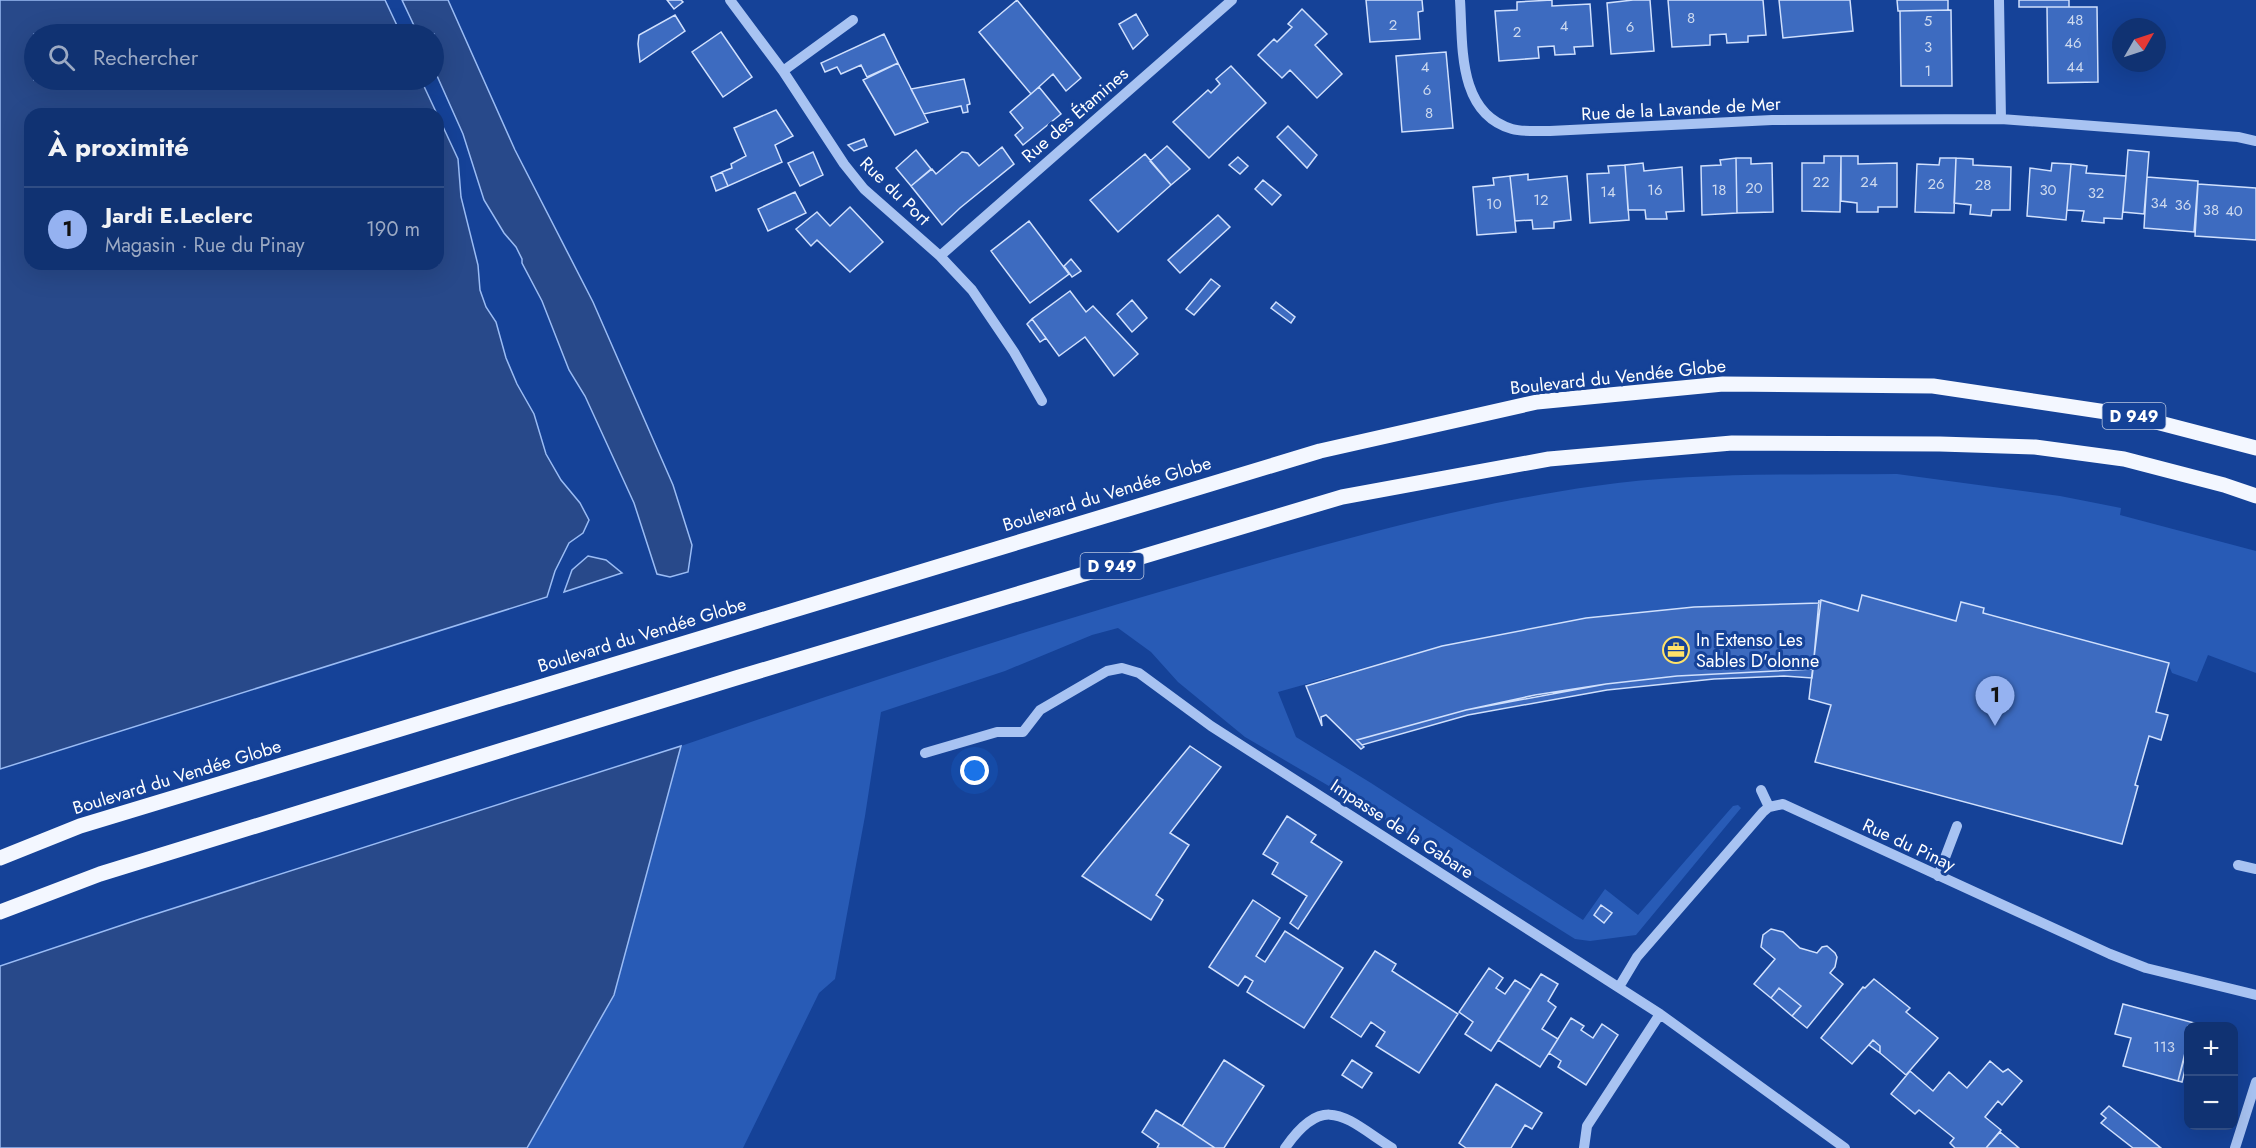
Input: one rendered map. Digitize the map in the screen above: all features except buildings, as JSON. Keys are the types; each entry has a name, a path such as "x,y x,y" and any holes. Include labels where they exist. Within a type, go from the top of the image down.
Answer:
{"main road":[{"name":"Boulevard du Vendée Globe","path":"0,858 80,826 1320,451 1537,402 1723,384 1933,386 2133,416 2256,448"},
{"name":"D 949","path":"0,912 100,874 759,671 1353,495 1549,459 1732,443 2035,447 2124,459 2224,485 2256,496"}],"street":[{"name":"Rue du Port","path":"730,0 783,71 844,164 864,189 940,256 972,290 1014,352 1042,401"},
{"name":"Rue des Étamines","path":"940,256 1232,0"},
{"name":"Rue de la Lavande de Mer","path":"1460,0 1465,74 1473,96 1490,118 1513,129 1550,131 1772,120 2001,119 2238,137 2256,141"},
{"path":"1999,0 2001,119"},
{"path":"783,71 853,20"},
{"name":"Impasse de la Gabare","path":"925,753 997,732 1023,732 1040,710 1107,671 1122,668 1139,673 1211,726 1660,1014 1845,1148"},
{"path":"1619,987 1636,957 1769,807 1761,790"},
{"name":"Rue du Pinay","path":"1769,807 1783,804 2110,954 2146,968 2256,995"},
{"path":"1938,876 1958,826"},
{"path":"2238,865 2256,869"},
{"path":"1584,1148 1587,1125 1660,1014"},
{"path":"2235,1148 2256,1082"},
{"path":"1286,1148 1304,1124 1320,1114 1331,1114 1344,1118 1392,1148"}],"shaded area":[{"path":"0,0 385,0 396,24 24,24 24,90 426,90 434,108 24,108 24,270 444,270 444,129 458,159 461,197 478,265 480,290 486,307 496,322 506,358 517,384 534,414 546,454 589,520 583,533 569,543 555,571 547,597 0,769"},
{"path":"402,0 448,0 515,150 593,302 673,485 692,545 688,572 670,577 657,574 634,503 585,396 569,370 542,301 516,247 504,233 484,200 463,134 443,90 444,24 413,24"},
{"path":"1897,474 2060,496 2121,508 2120,515 2256,551 2256,673 2208,655 2197,682 2172,673 2168,663 1983,613 1984,608 1961,602 1956,621 1862,595 1858,611 1821,600 1819,603 1728,605 1586,618 1442,646 1278,692 1296,737 1583,920 1605,889 1638,915 1733,806 1738,805 1741,808 1636,935 1590,941 1575,939 1358,803 1245,737 1178,682 1151,652 1118,628 1092,635 1005,671 881,712 865,816 835,979 819,993 743,1148 527,1148 614,995 681,746 883,678 1085,614 1313,548 1500,502 1595,486 1669,478"},
{"path":"588,556 606,560 622,573 564,592 572,570"},
{"path":"681,746 614,995 527,1148 0,1148 0,966"}],"place":[{"name":"In Extenso Les Sables D'olonne","path":"1676,650"},
{"name":"Jardi E.Leclerc","path":"1995,726"}]}
